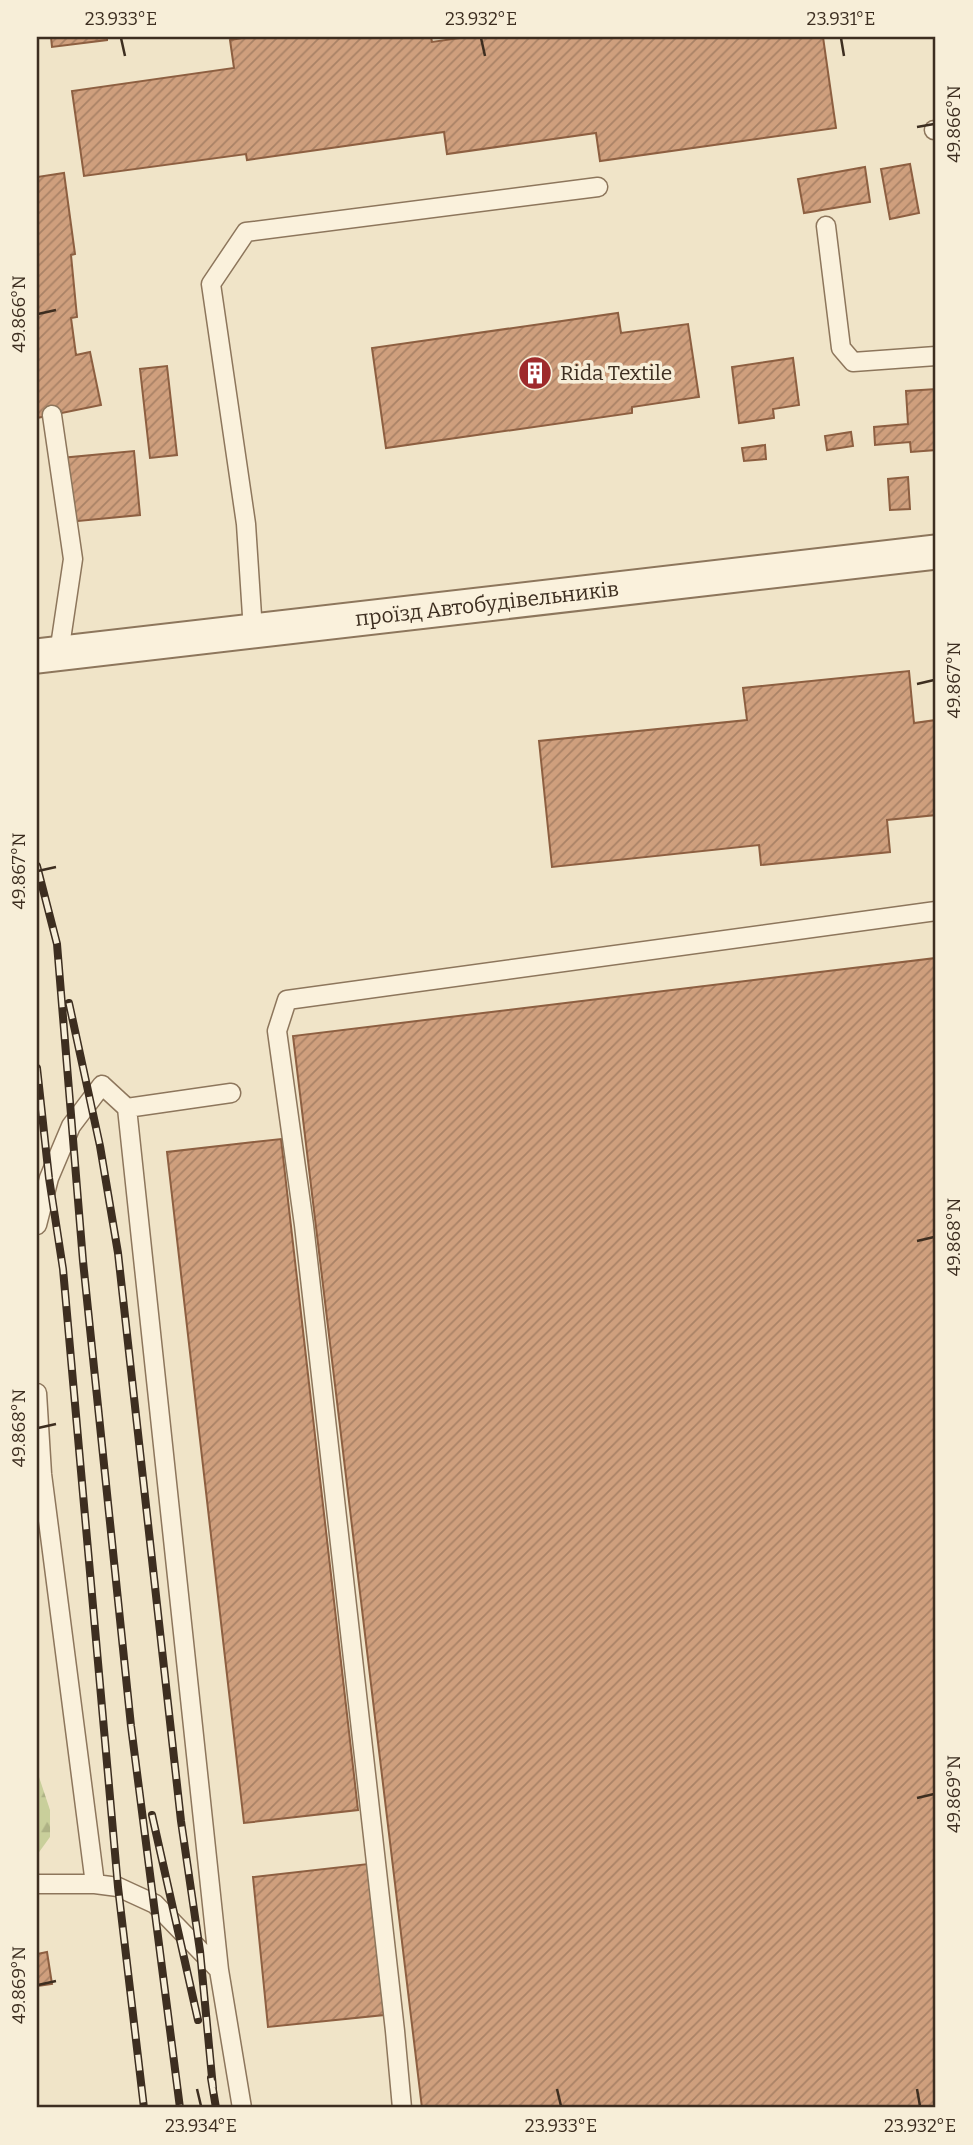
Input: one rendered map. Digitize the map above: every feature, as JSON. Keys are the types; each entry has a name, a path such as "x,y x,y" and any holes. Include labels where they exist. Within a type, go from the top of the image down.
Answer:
{"street":[{"name":"проїзд Автобудівельників","path":"48,655 936,552"}],"lane":[{"path":"253,631 246,524 211,284 246,232 598,187"},
{"path":"826,226 841,348 853,362 936,356"},
{"path":"48,655 72,559 52,415"},
{"path":"402,2108 304,1226 277,1031 287,1000 936,911"},
{"path":"37,1225 49,1178 71,1126 102,1085 127,1108 219,1970 242,2108"},
{"path":"127,1108 231,1093"},
{"path":"37,1393 42,1474 95,1884"},
{"path":"37,1884 95,1884 118,1888 155,1904 219,1970"}],"green space":[{"path":"37,1771 50,1810 50,1837 37,1855"}],"building":[{"path":"51,37 107,37 107,40 52,47"},
{"path":"249,37 431,37 432,42 467,37 823,37 836,128 600,161 596,133 447,154 444,132 247,160 246,154 84,176 72,91 234,68 230,40"},
{"path":"910,164 919,213 890,219 881,169"},
{"path":"865,167 870,202 804,213 798,179"},
{"path":"64,173 75,254 71,255 77,317 71,318 76,355 90,352 101,405 37,418 37,177"},
{"name":"Rida Textile","path":"618,313 621,333 688,324 699,397 632,407 632,413 386,448 372,348"},
{"path":"793,358 799,405 773,409 774,418 739,423 732,367"},
{"path":"167,366 177,455 150,458 140,369"},
{"path":"936,389 936,450 911,452 910,442 875,445 874,427 908,424 906,391"},
{"path":"851,432 853,446 827,450 825,436"},
{"path":"765,445 766,459 744,461 742,448"},
{"path":"134,451 140,515 68,522 61,458"},
{"path":"908,477 910,509 890,510 888,479"},
{"path":"909,671 914,723 936,720 936,815 887,820 890,852 761,865 759,845 552,867 539,741 747,720 743,688"},
{"path":"936,958 936,2108 422,2108 293,1036"},
{"path":"281,1139 358,1810 244,1823 167,1152"},
{"path":"368,1864 384,2015 268,2027 253,1877"},
{"path":"47,1952 52,1984 37,1986 37,1954"}],"railway":[{"path":"37,866 57,944 83,1261 131,1726 180,2108"},
{"path":"69,1003 100,1146 118,1253 181,1821 200,1951 213,2088"},
{"path":"37,1068 49,1178 63,1269 118,1887 144,2108"},
{"path":"152,1815 198,2020"},
{"path":"211,2078 216,2108"}],"place":[{"name":"Rida Textile","path":"535,373"}]}
